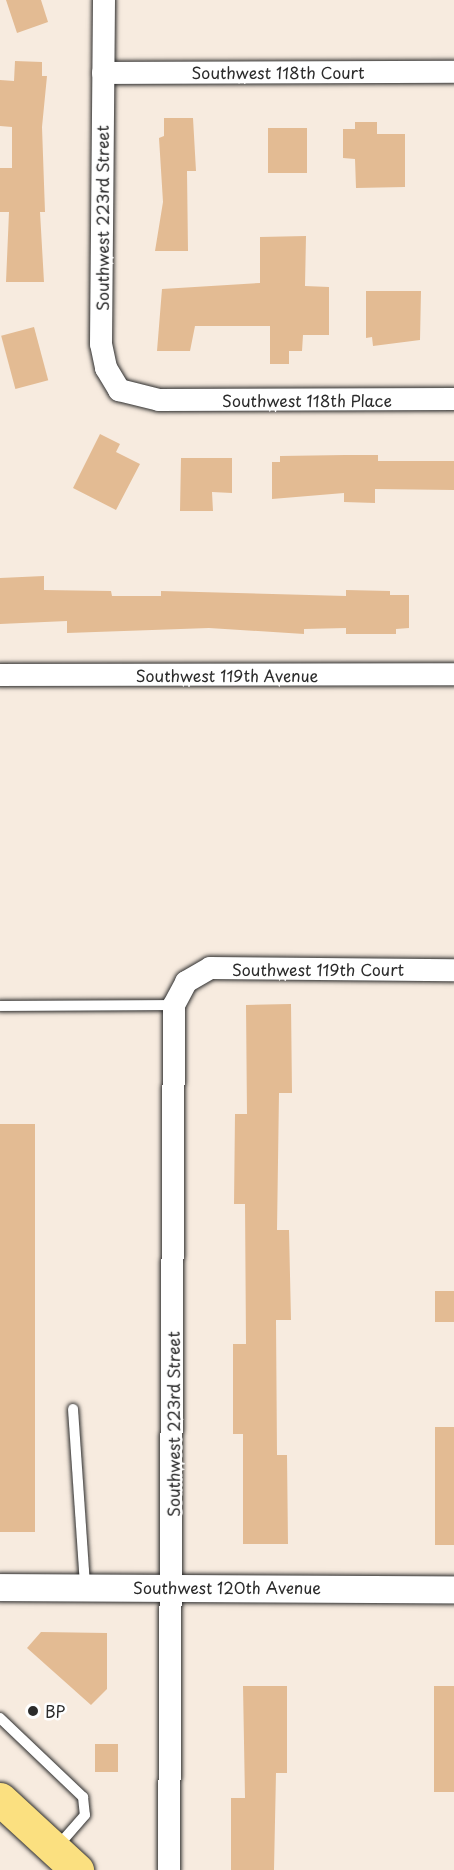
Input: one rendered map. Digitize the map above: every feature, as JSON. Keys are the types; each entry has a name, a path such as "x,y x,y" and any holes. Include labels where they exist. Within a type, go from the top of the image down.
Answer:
{"highway":[{"path":"0,1799 66,1860"}],"street":[{"name":"Southwest 223rd Street","path":"104,0 103,356 119,390 159,400"},
{"name":"Southwest 118th Court","path":"103,73 454,72"},
{"name":"Southwest 118th Place","path":"159,400 454,399"},
{"name":"Southwest 119th Avenue","path":"0,675 454,674"},
{"name":"Southwest 119th Court","path":"186,982 210,968 454,970"},
{"name":"Southwest 223rd Street","path":"169,1870 174,1005 186,982"},
{"name":"Southwest 120th Avenue","path":"0,1587 454,1589"}],"lane":[{"path":"0,1006 174,1005"},
{"path":"73,1409 85,1587"},
{"path":"0,1718 83,1797 85,1815 66,1860"}],"building":[{"path":"6,0 41,0 48,22 17,33"},
{"path":"15,61 42,62 42,76 47,76 42,127 45,212 40,212 44,282 6,282 9,212 0,212 0,168 12,168 12,127 0,126 0,80 14,81"},
{"path":"164,118 193,118 196,171 187,171 188,251 155,251 163,202 159,138 164,136"},
{"path":"355,122 377,122 377,134 405,134 405,187 356,188 355,159 343,158 343,129 355,129"},
{"path":"268,128 307,128 307,173 268,173"},
{"path":"306,236 305,286 329,287 329,335 303,335 302,351 289,351 289,364 270,364 270,326 195,326 190,351 157,351 162,289 260,283 260,237"},
{"path":"366,291 421,291 420,340 373,346 372,337 366,338"},
{"path":"34,327 48,380 15,389 1,336"},
{"path":"100,434 120,444 116,452 140,464 116,510 73,488"},
{"path":"378,455 378,461 454,461 454,490 375,489 375,503 344,502 344,493 272,499 272,462 280,462 280,456"},
{"path":"181,458 232,458 232,493 212,492 213,511 180,511"},
{"path":"44,576 44,590 111,591 112,596 161,596 161,591 346,596 346,590 390,591 390,595 409,595 409,628 396,629 396,634 346,634 346,628 304,629 304,634 209,628 67,633 67,621 0,624 0,578"},
{"path":"291,1004 292,1093 279,1093 277,1230 289,1230 291,1320 276,1320 277,1455 287,1455 288,1544 243,1544 243,1434 233,1434 233,1344 246,1344 245,1204 234,1204 235,1114 247,1114 246,1005"},
{"path":"0,1124 35,1124 35,1532 0,1532"},
{"path":"435,1291 454,1291 454,1322 435,1322"},
{"path":"435,1427 454,1427 454,1545 435,1545"},
{"path":"41,1632 107,1633 107,1689 91,1705 27,1648"},
{"path":"243,1686 287,1686 287,1773 276,1773 274,1870 231,1870 231,1798 245,1798"},
{"path":"434,1686 454,1686 454,1792 434,1792"},
{"path":"95,1744 118,1744 118,1772 95,1772"}],"place":[{"name":"BP","path":"33,1711"}]}
